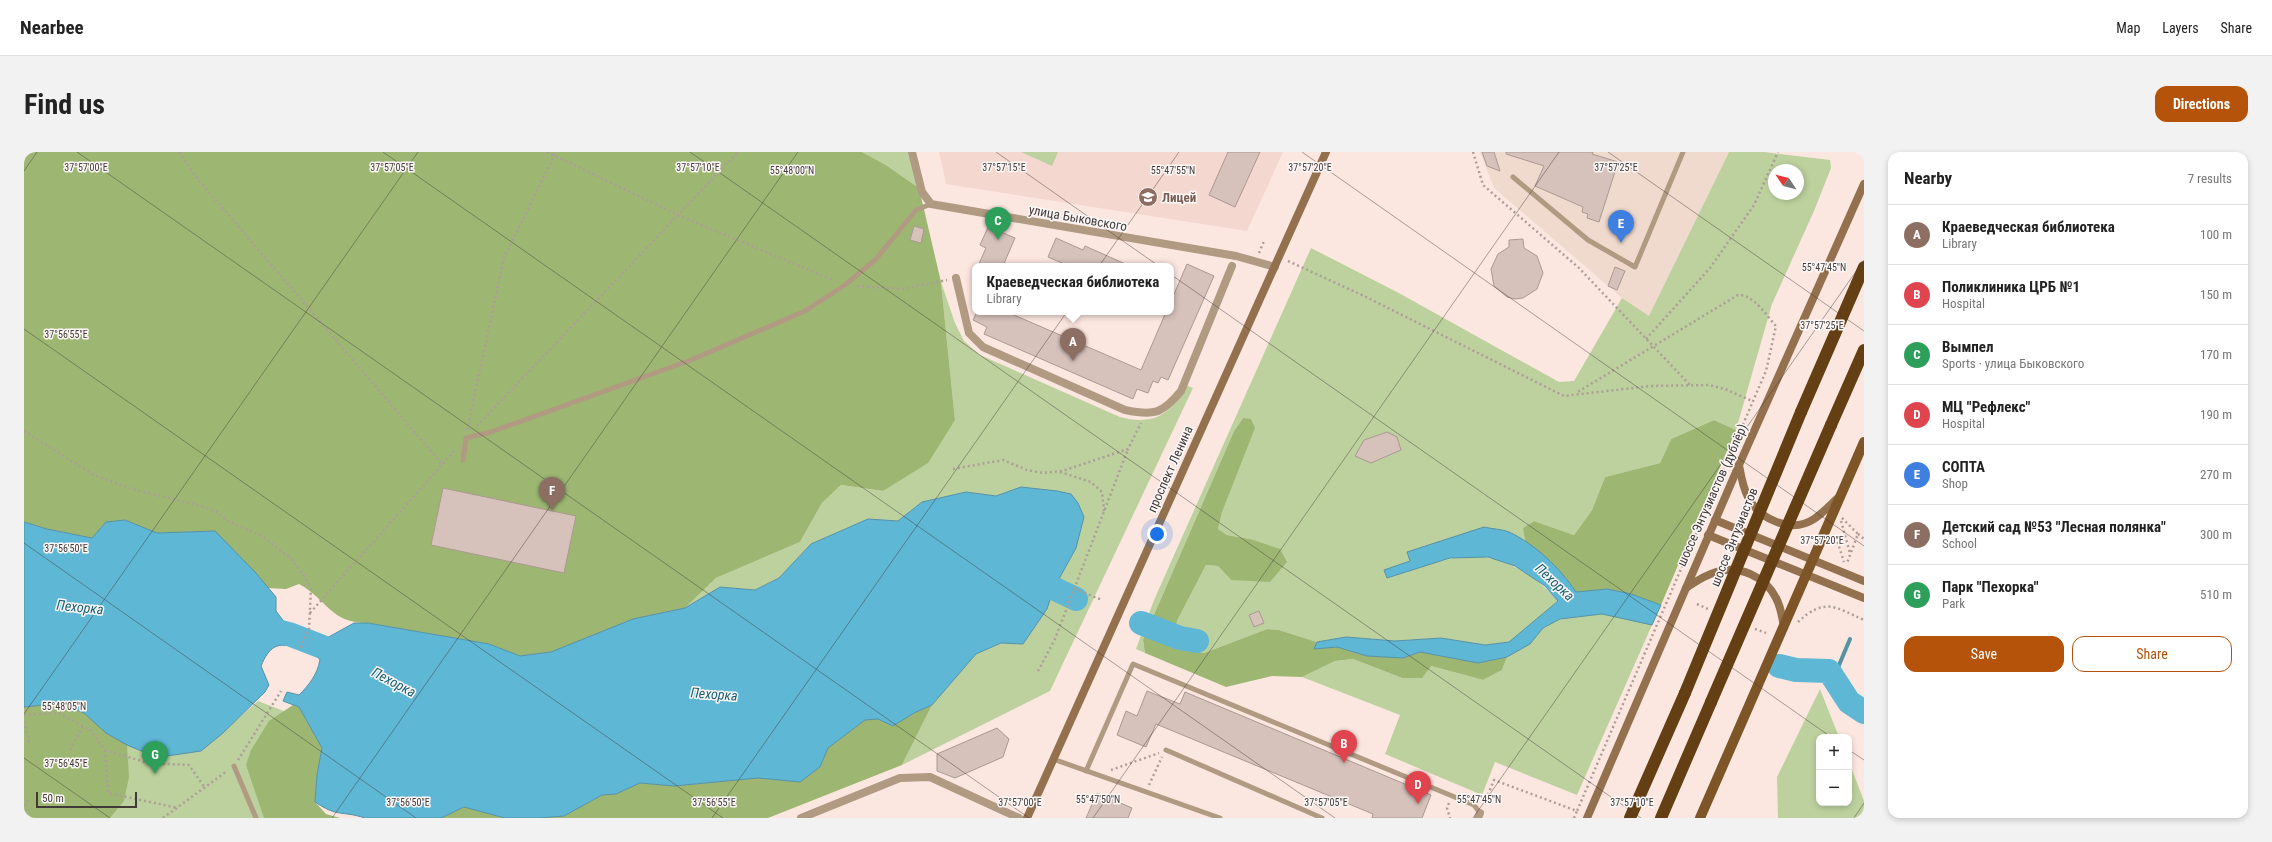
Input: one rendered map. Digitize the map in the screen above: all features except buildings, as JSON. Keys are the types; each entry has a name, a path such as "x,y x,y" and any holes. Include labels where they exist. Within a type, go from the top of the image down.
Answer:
{"highway":[{"name":"шоссе Энтузиастов","path":"1630,818 1685,693 1801,412 1864,267"},
{"path":"1660,818 1864,350"}],"main road":[{"name":"проспект Ленина","path":"1027,818 1326,152"},
{"name":"шоссе Энтузиастов (дублёр)","path":"1587,818 1664,642 1708,535 1864,184"},
{"path":"1700,818 1762,679 1864,442"},
{"path":"1739,465 1744,488 1751,504 1764,516 1779,523 1797,524 1813,520 1841,496"},
{"path":"1715,520 1864,581"},
{"path":"1708,535 1864,598"},
{"path":"1686,588 1707,576 1724,570 1750,574 1765,584 1774,594 1779,606 1784,627"}],"street":[{"path":"912,152 922,192 931,204"},
{"name":"улица Быковского","path":"931,204 1236,256 1275,266"},
{"path":"956,278 969,333 983,347 1125,410 1146,414 1167,408 1181,391 1232,266"},
{"path":"801,818 900,778 930,777 1019,818"}],"lane":[{"path":"1514,177 1588,240 1635,267 1683,152"},
{"path":"463,460 466,438 491,432 691,360 805,311 845,285 876,259 916,210 931,204"},
{"path":"1086,771 1132,664 1474,805 1479,816"},
{"path":"1166,750 1322,818"},
{"path":"1053,759 1220,818"},
{"path":"234,766 256,818"}],"path":[{"path":"179,152 196,178 442,464"},
{"path":"547,152 556,153 678,215 845,285 902,289 956,278"},
{"path":"310,613 466,438 738,152"},
{"path":"1473,152 1483,185 1579,268 1690,385"},
{"path":"1646,339 1710,268 1754,205 1778,152"},
{"path":"466,438 504,258 556,153"},
{"path":"1260,250 1264,241"},
{"path":"1299,266 1364,296 1564,396 1576,393 1650,386 1709,385 1725,389 1752,401"},
{"path":"1574,818 1766,371 1776,326 1750,298 1745,295 1738,295 1576,393"},
{"path":"1038,671 1055,639 1128,449 1146,414"},
{"path":"24,431 92,474 132,489 205,507 217,512 227,521 262,536 290,558 304,574 310,588 309,629 300,649"},
{"path":"953,469 1003,460 1027,470 1043,473 1058,471 1128,449"},
{"path":"1058,471 1091,482 1102,492 1104,512"},
{"path":"1838,524 1842,513"},
{"path":"1840,517 1864,539"},
{"path":"1840,517 1850,554"},
{"path":"1836,530 1836,542 1845,566 1858,534"},
{"path":"1075,589 1102,600"},
{"path":"1696,604 1710,610"},
{"path":"1796,626 1799,621 1816,609 1831,605 1864,620"},
{"path":"1752,628 1766,633"},
{"path":"164,818 234,766 250,744 281,691"},
{"path":"24,715 59,713 90,730 105,750 108,792 178,808"},
{"path":"24,721 30,745"},
{"path":"70,750 83,726"},
{"path":"105,750 148,762 189,764 205,788"},
{"path":"1097,774 1166,750"},
{"path":"1146,792 1166,750"},
{"path":"1479,816 1494,780 1577,811"},
{"path":"1450,818 1447,808 1452,796"},
{"path":"24,811 28,798"}],"shaded area":[{"name":"Лицей","path":"939,152 1283,152 1247,231 946,184"},
{"path":"1480,152 1729,152 1649,317 1622,298 1494,188"}],"green space":[{"path":"24,152 862,152 886,165 919,188 941,282 955,420 928,463 883,491 841,485 822,503 800,542 716,578 685,608 633,619 551,652 520,656 489,644 355,622 337,615 309,590 299,584 286,589 267,588 255,572 214,531 157,533 125,520 106,522 92,538 47,529 24,522"},
{"path":"862,152 910,152 919,188 886,165"},
{"path":"1021,152 1058,152 1052,166"},
{"path":"1729,152 1764,152 1830,160 1831,168 1814,211 1772,304 1736,430 1714,420 1671,439 1660,463 1605,477 1592,510 1574,535 1534,521 1523,528 1525,541 1508,532 1407,553 1410,561 1384,570 1387,578 1441,561 1465,556 1495,559 1523,571 1558,601 1509,642 1485,645 1441,638 1395,641 1346,637 1317,642 1279,630 1267,629 1204,653 1185,649 1174,641 1177,621 1206,565 1218,566 1231,580 1250,539 1227,535 1218,529 1243,418 1234,431 1143,640 1145,653 1136,649 1154,600 1311,248 1397,292 1559,382 1574,381 1622,298 1649,316"},
{"path":"941,282 955,323 964,341 980,355 1120,417 1142,420 1160,415 1174,404 1186,385 1193,388 1050,691 902,765 932,705 976,654 1001,643 1023,644 1047,609 1054,588 1076,548 1021,487 996,496 966,492 922,502 898,521 868,519 811,544 779,578 755,590 720,587 685,608 716,578 800,542 822,503 841,485 883,491 955,420"},
{"path":"1243,418 1251,419 1255,428 1222,512 1218,529 1227,535 1250,539 1280,549 1287,562 1270,582 1231,580 1218,566 1206,565 1177,621 1174,642 1185,649 1204,653 1267,629 1279,630 1317,642 1315,648 1337,647 1367,656 1403,658 1420,652 1478,663 1507,657 1502,670 1483,680 1431,666 1422,678 1402,678 1353,659 1335,661 1302,677 1272,676 1226,687 1145,653 1143,640 1234,431"},
{"path":"1714,420 1736,430 1661,605 1631,594 1607,589 1576,592 1559,571 1525,541 1523,528 1534,521 1574,535 1592,510 1605,477 1660,463 1671,439"},
{"path":"1602,614 1652,625 1577,795 1495,762 1482,795 1385,754 1400,715 1302,677 1335,661 1353,659 1402,678 1431,666 1483,680 1502,670 1507,657 1530,644 1543,628 1560,619"},
{"path":"1820,689 1838,734 1816,734 1816,806 1852,806 1852,770 1864,801 1864,818 1778,818 1777,777"},
{"path":"258,701 297,716 275,818 24,818 24,707 60,703 151,755 167,756 201,751"},
{"path":"60,703 84,713 106,733 127,745 129,777 124,801 110,818 24,818 24,707"},
{"path":"293,705 299,707 322,748 317,775 315,802 326,814 340,818 264,818 246,765 251,750 269,721"},
{"path":"932,705 902,765 768,818 539,818 564,816 602,795 616,794 640,783 674,786 758,778 800,782 820,767 828,748 865,720 878,719 893,726 914,713"},
{"path":"464,807 505,818 441,818"}],"water":[{"path":"1021,487 1071,494 1078,503 1084,517 1076,548 1054,588 1047,609 1023,644 1001,643 976,654 932,705 914,713 893,726 878,719 865,720 828,748 820,767 800,782 758,778 674,786 640,783 616,794 602,795 564,816 539,818 505,818 464,807 441,818 365,818 335,812 315,802 317,775 322,748 299,707 283,701 287,692 299,695 315,675 320,660 318,657 303,650 311,633 325,639 354,623 368,623 489,644 520,656 551,652 633,619 685,608 720,587 755,590 779,578 811,544 868,519 898,521 922,502 966,492 996,496"},
{"path":"125,520 157,533 215,531 255,572 276,597 276,611 285,623 305,631 297,648 284,645 274,647 267,654 261,666 269,685 265,692 223,733 201,751 167,756 151,755 127,745 106,733 84,713 60,703 24,707 24,522 47,529 92,538 106,522"},
{"path":"1484,527 1509,532 1528,543 1555,566 1576,592 1607,589 1631,594 1661,605 1652,625 1602,614 1560,619 1543,628 1530,644 1507,657 1478,663 1420,652 1403,658 1367,656 1337,647 1314,649 1317,642 1346,637 1395,641 1441,638 1485,645 1509,642 1558,601 1545,586 1515,566 1488,557 1450,558 1387,578 1384,570 1410,561 1407,552"}],"waterway":[{"name":"Пехорка","path":"1024,579 1036,580 1076,599"},
{"name":"Пехорка","path":"1141,623 1180,638 1197,641"},
{"name":"Пехорка","path":"270,629 289,634 338,653"},
{"path":"1834,677 1850,639"},
{"name":"Пехорка","path":"1779,666 1796,670 1829,671 1849,702 1864,712"}],"place":[{"name":"Лицей","path":"1148,197"},
{"name":"Вымпел","path":"998,240"},
{"name":"СОПТА","path":"1621,243"},
{"name":"Краеведческая библиотека","path":"1073,361"},
{"name":"Детский сад №53 \"Лесная полянка\"","path":"552,510"},
{"name":"Поликлиника ЦРБ №1","path":"1344,763"},
{"name":"Парк \"Пехорка\"","path":"155,774"},
{"name":"МЦ \"Рефлекс\"","path":"1418,804"}]}
